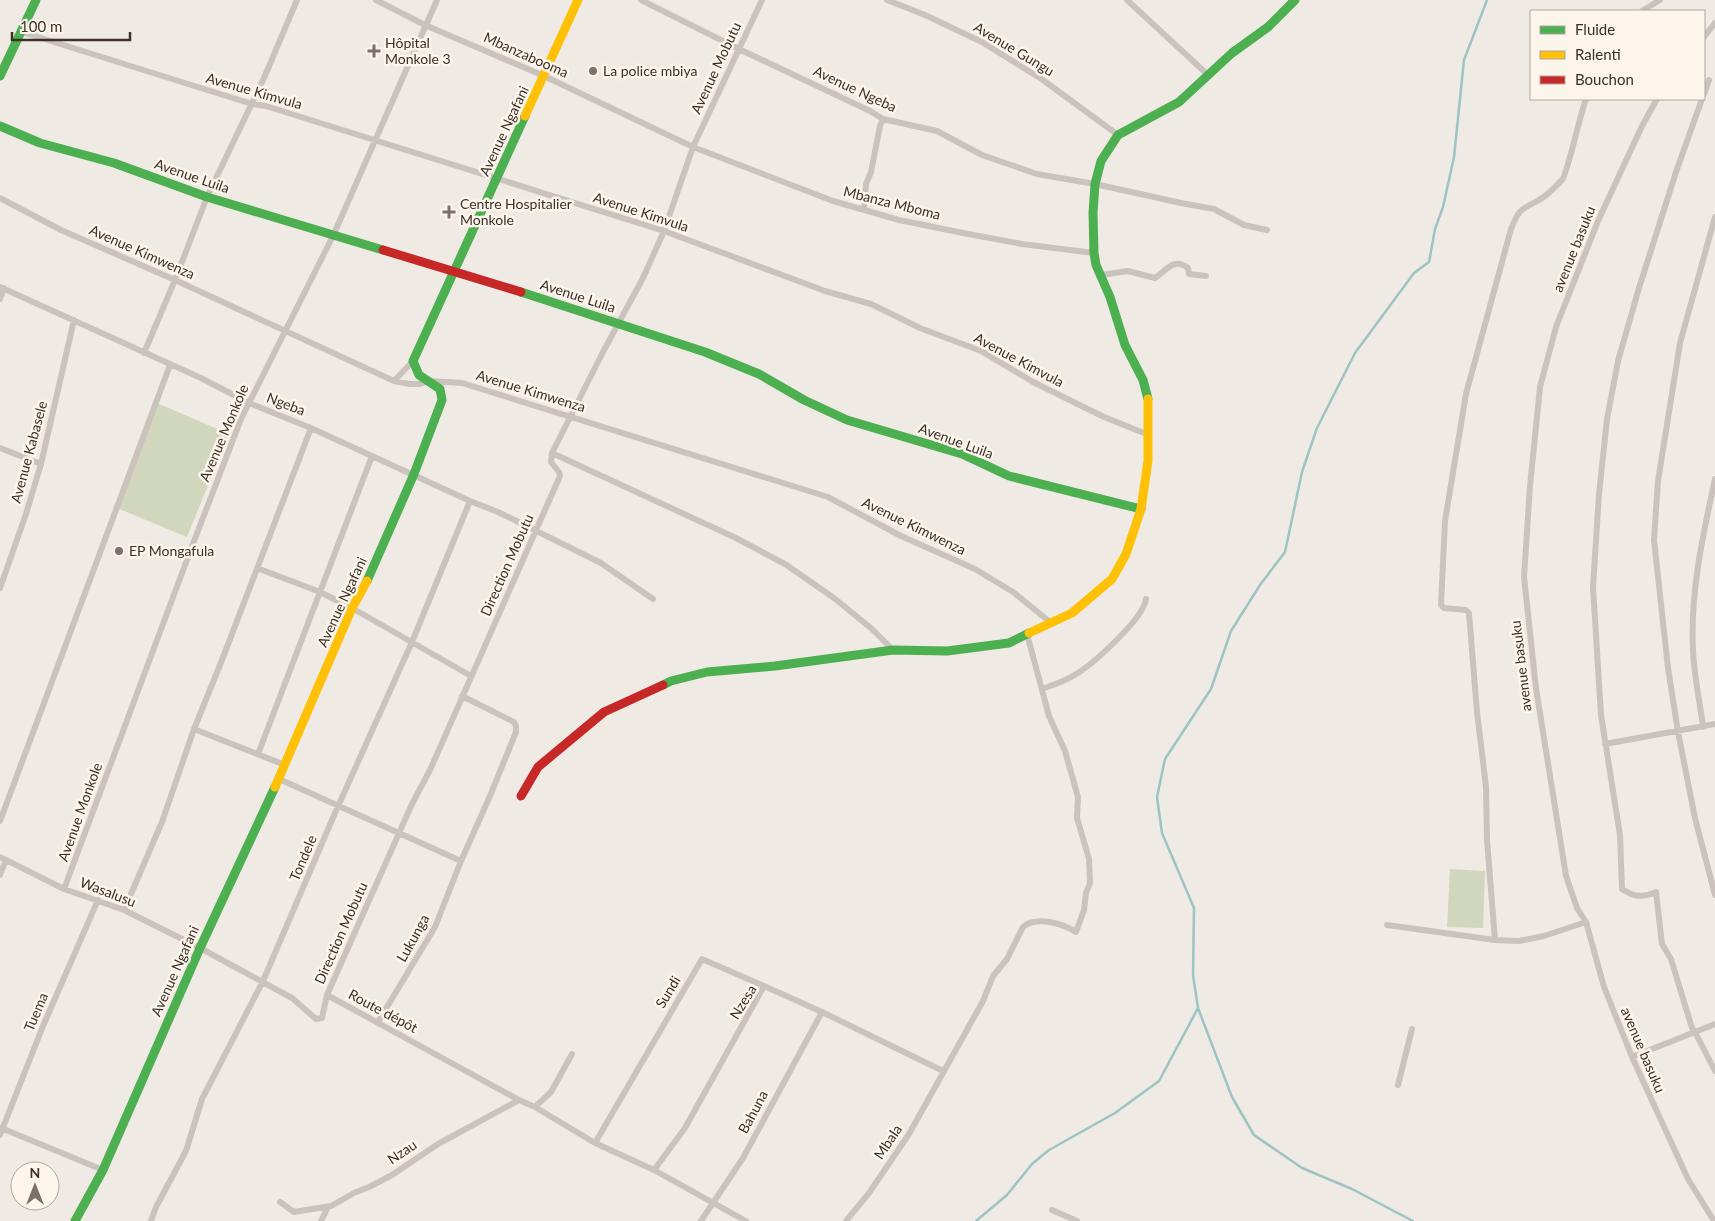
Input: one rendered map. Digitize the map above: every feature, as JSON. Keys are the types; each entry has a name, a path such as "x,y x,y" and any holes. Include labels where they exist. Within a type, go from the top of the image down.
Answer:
{"main road":[{"path":"0,76 36,0"},
{"name":"Avenue Ngafani","path":"75,1221 103,1170 200,948 279,779 352,608 372,572 414,474 442,404 442,396 440,389 419,375 413,361 578,0"},
{"path":"521,796 538,767 604,712 671,681 707,672 775,666 893,650 956,650 1008,643 1072,613 1112,579 1126,554 1141,509 1148,461 1149,404 1143,380 1125,345 1094,254 1093,214 1101,160 1118,135 1179,102 1232,53 1268,27 1295,0"},
{"name":"Avenue Luila","path":"0,126 40,143 114,163 207,197 455,271 714,355 759,374 804,400 847,420 962,454 1009,476 1141,509"}],"street":[{"path":"144,354 176,280 207,197 252,104 297,0"},
{"name":"Mbanzabooma","path":"376,0 544,76 693,147"},
{"name":"Avenue Monkole","path":"64,889 191,549 249,403 333,236 437,0"},
{"name":"Avenue Ngeba","path":"641,0 739,49 870,110 884,119 937,131 982,156 1037,174 1096,184 1214,209 1244,225 1267,230"},
{"name":"Avenue Mobutu","path":"693,147 762,0"},
{"name":"Avenue Gungu","path":"887,0 982,42 1043,80 1118,135"},
{"path":"1127,0 1208,74"},
{"path":"1644,10 1660,0"},
{"path":"1705,36 1715,23"},
{"name":"Avenue Kimvula","path":"22,32 252,104 266,106 664,231 825,291 871,304 920,328 981,351 1033,382 1104,417 1149,434"},
{"path":"1495,940 1487,840 1486,787 1477,712 1469,613 1466,610 1444,608 1441,605 1446,521 1466,394 1512,229 1517,214 1521,209 1541,199 1563,179 1586,100"},
{"name":"avenue basuku","path":"1656,100 1642,126 1598,221 1556,326 1540,387 1530,486 1524,577 1536,688 1563,864 1577,908 1586,922 1604,987 1632,1057 1688,1179 1714,1221"},
{"path":"1702,100 1676,172 1618,361 1607,420 1598,494 1593,587 1601,715 1620,835 1622,889 1636,896 1648,896 1656,892 1662,944 1671,960 1688,1020 1715,1071"},
{"path":"864,209 866,184 871,172 880,126 884,119"},
{"path":"693,147 664,231 643,278 552,453 736,538 785,564 834,598 872,629 893,650"},
{"name":"Mbanza Mboma","path":"693,147 832,201 899,220 1022,244 1094,254"},
{"name":"Avenue Kimwenza","path":"0,198 62,230 176,280 394,381 410,384 430,381 462,383 571,415 772,481 828,497 901,536 975,568 1013,592 1050,622"},
{"path":"1715,217 1680,343 1657,491 1654,546 1667,659 1678,732 1695,818 1715,895"},
{"path":"1101,275 1128,271 1155,278 1174,264 1182,263 1188,268 1189,274 1206,276"},
{"path":"0,299 2,288"},
{"name":"Ngeba","path":"2,288 249,403 311,428 498,512 601,563 653,600"},
{"name":"Avenue Kabasele","path":"0,588 26,514 40,464 74,320"},
{"path":"394,381 413,361"},
{"path":"0,821 170,365"},
{"path":"124,910 162,822 194,729 311,428"},
{"path":"0,448 40,464"},
{"name":"Direction Mobutu","path":"327,995 412,804 430,770 560,476 551,462 552,453"},
{"path":"258,754 372,456"},
{"path":"1703,727 1693,651 1694,599 1702,542 1715,479"},
{"name":"Tondele","path":"150,1221 186,1151 202,1099 263,981 412,642 470,501"},
{"path":"257,568 320,592 352,608 471,676"},
{"path":"1027,634 1042,690 1069,679 1081,672 1097,658 1130,626 1143,609 1146,599"},
{"name":"Mbala","path":"846,1221 869,1192 909,1134 983,1001 993,976 1007,959 1023,927 1028,923 1039,921 1066,926 1076,932 1084,910 1086,893 1091,879 1089,859 1077,818 1078,797 1065,751 1049,716 1042,690"},
{"name":"Lukunga","path":"378,1022 435,927 516,732 514,722 462,696"},
{"path":"1605,744 1715,724"},
{"path":"194,729 285,765"},
{"path":"279,779 461,861"},
{"name":"Wasalusu","path":"0,874 3,859 64,889 124,910 200,948"},
{"name":"Tuema","path":"0,1135 43,1026 98,900"},
{"path":"1387,925 1495,940 1519,941 1544,936 1586,922"},
{"name":"Route dépôt","path":"200,948 292,998 316,1019 322,1018 327,995 519,1100"},
{"name":"Sundi","path":"595,1142 702,959 764,986"},
{"name":"Nzesa","path":"654,1170 685,1128 764,986 943,1071"},
{"name":"Bahuna","path":"701,1221 743,1158 822,1012"},
{"path":"1632,1057 1715,1024"},
{"path":"1398,1086 1412,1029"},
{"path":"535,1107 551,1092 572,1054"},
{"path":"519,1100 535,1107 595,1142 654,1170 746,1221"},
{"name":"Nzau","path":"280,1202 294,1212 328,1207 354,1192 369,1188 438,1144 519,1100"},
{"path":"2,1128 103,1170"},
{"path":"321,1221 328,1207"},
{"path":"1052,1210 1064,1219 1077,1221"}],"green space":[{"path":"157,403 229,434 187,537 117,508"},
{"path":"1450,869 1485,871 1483,928 1447,927"}],"waterway":[{"path":"976,1221 1007,1195 1032,1164 1049,1150 1115,1113 1159,1081 1198,1008 1193,975 1194,908 1162,833 1157,797 1165,759 1211,689 1231,631 1260,585 1285,552 1302,472 1317,428 1355,353 1414,273 1429,262 1435,229 1443,207 1454,157 1464,60 1487,0"},
{"path":"1198,1008 1232,1097 1254,1135 1302,1168 1352,1189 1413,1221"}],"traffic: fast":[{"path":"0,76 36,0"},
{"path":"1148,399 1143,380 1125,345 1110,297 1096,265 1093,213 1095,184 1101,161 1118,135 1179,102 1232,53 1268,27 1295,0"},
{"path":"367,581 414,474 442,400 440,389 419,375 413,361 525,116"},
{"path":"0,126 40,143 114,163 207,197 383,250"},
{"path":"521,292 705,352 759,374 804,400 847,420 962,454 1009,476 1141,509"},
{"path":"663,685 671,681 707,672 775,666 893,650 947,651 1009,643 1029,633"},
{"path":"75,1221 103,1170 200,948 275,787"}],"traffic: slow":[{"path":"525,116 578,0"},
{"path":"1029,633 1072,613 1112,579 1126,554 1141,509 1148,461 1148,399"},
{"path":"275,787 352,608 367,581"}],"traffic: jam":[{"path":"383,250 521,292"},
{"path":"521,796 538,767 604,712 663,685"}],"place":[{"name":"Hôpital Monkole 3","path":"374,51"},
{"name":"La police mbiya","path":"593,71"},
{"name":"Centre Hospitalier Monkole","path":"449,212"},
{"name":"EP Mongafula","path":"119,551"}]}
